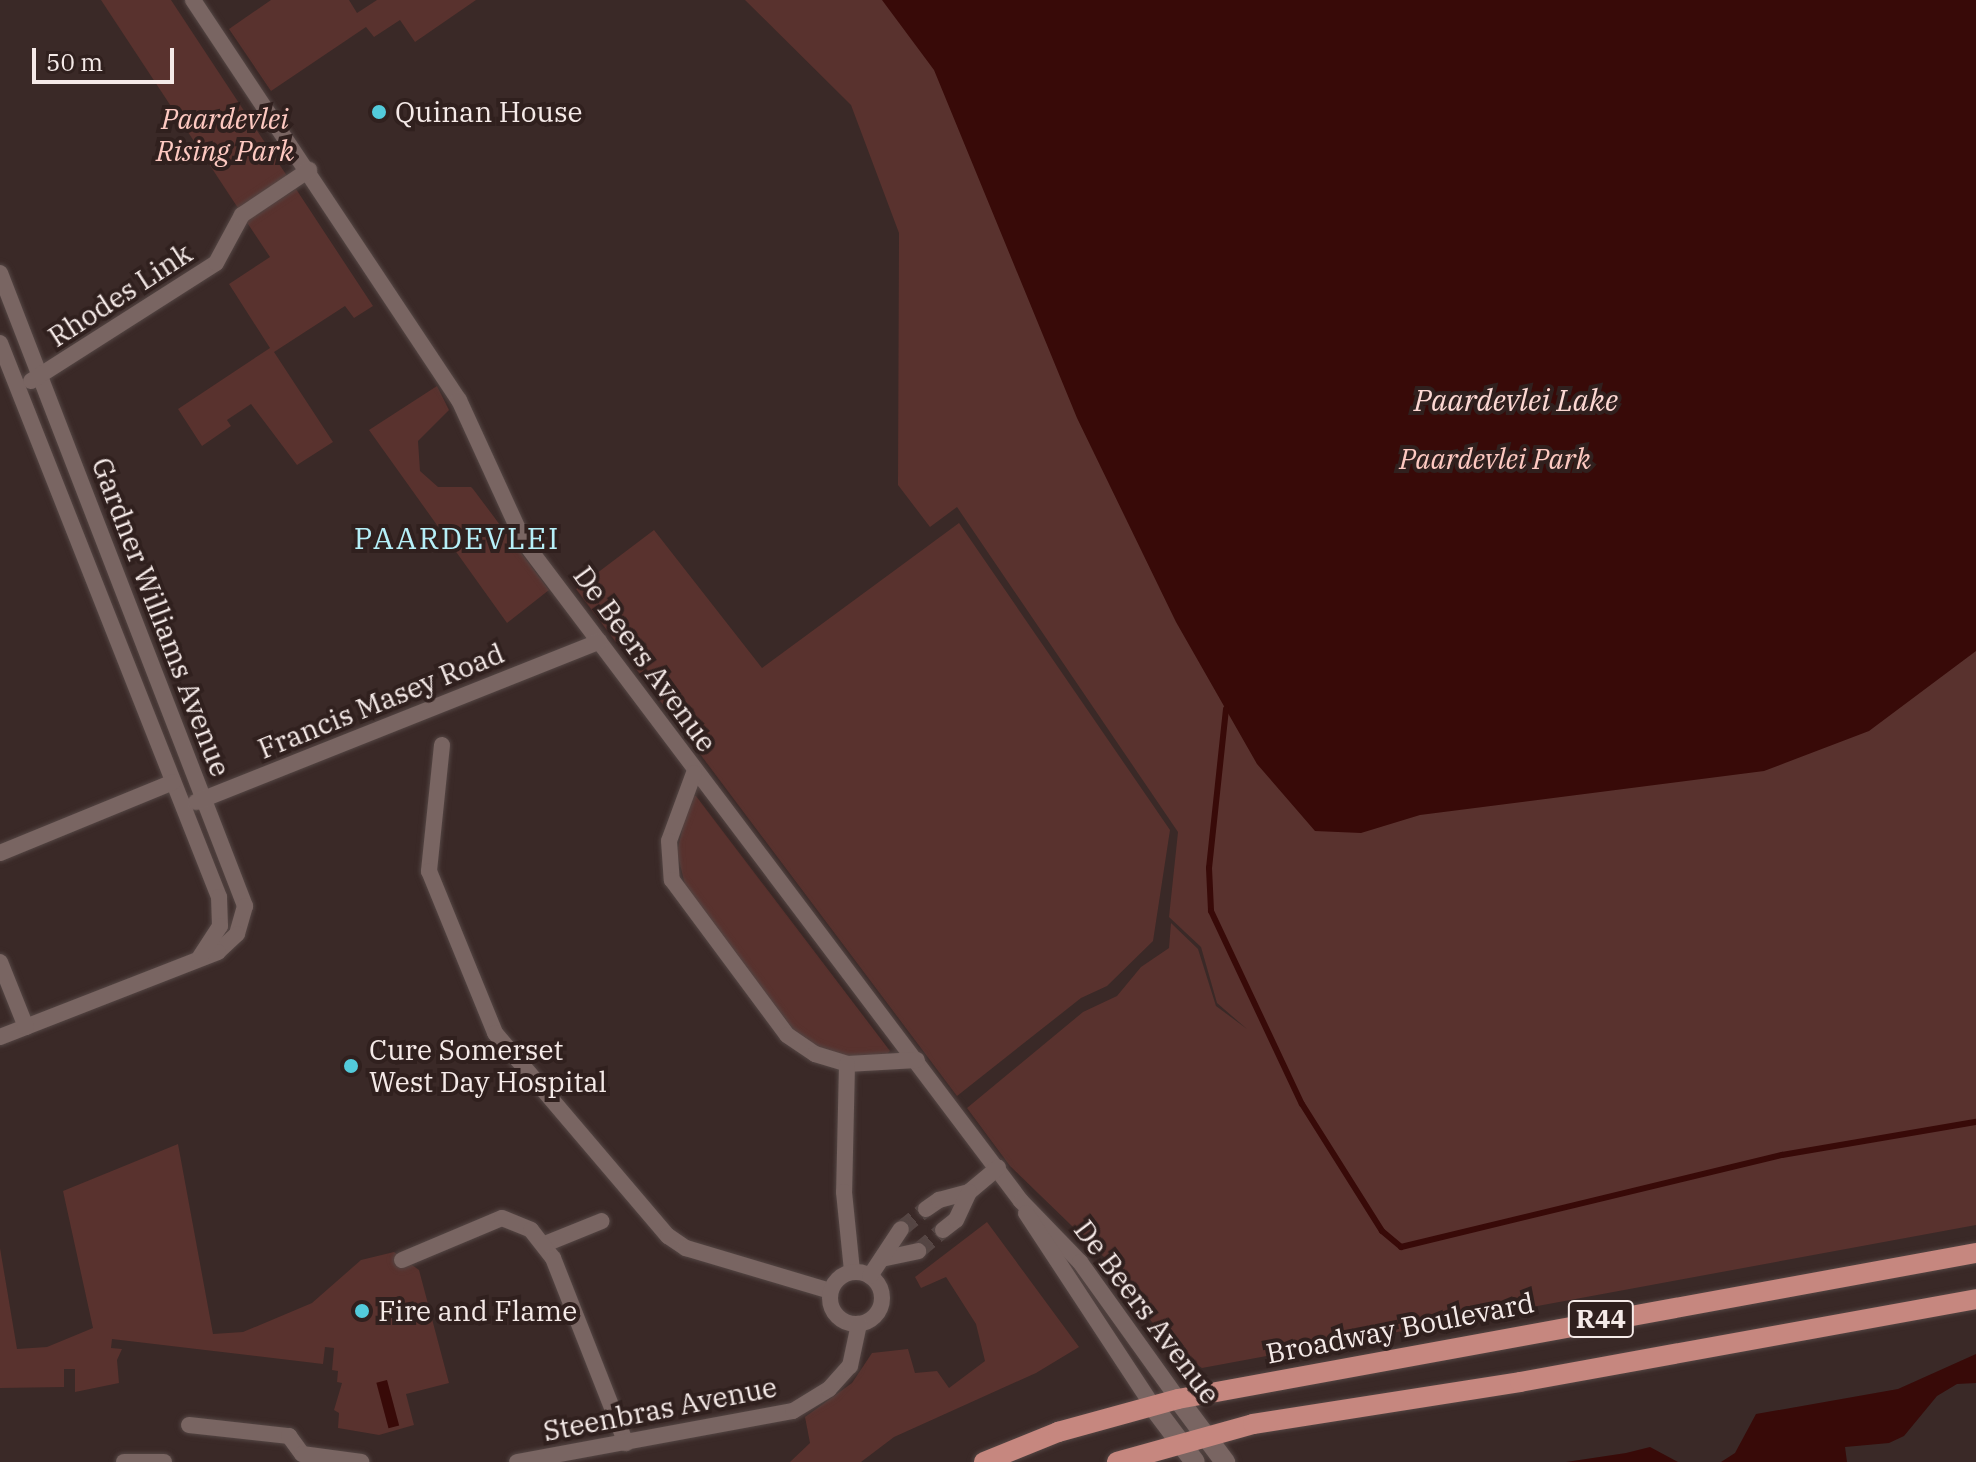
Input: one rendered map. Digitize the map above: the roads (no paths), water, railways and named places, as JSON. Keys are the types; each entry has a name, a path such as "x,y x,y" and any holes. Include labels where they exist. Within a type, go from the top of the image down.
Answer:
{"main road":[{"name":"Broadway Boulevard","path":"984,1462 1058,1432 1178,1399 1976,1253"},
{"name":"R44","path":"1117,1462 1207,1436 1976,1299"}],"street":[{"name":"De Beers Avenue","path":"193,0 309,170 459,400 524,542 694,773 917,1060 1021,1201 1080,1262 1225,1462"},
{"name":"Rhodes Link","path":"17,387 40,378 216,263 242,215 309,170"},
{"name":"Gardner Williams Avenue","path":"0,273 245,906 232,941 195,961 0,1037"},
{"name":"Gardner Williams Avenue","path":"0,343 221,906 217,936 195,961"},
{"name":"Francis Masey Road","path":"183,807 599,642"},
{"path":"442,745 429,871 495,1033 668,1236 686,1248 830,1291"},
{"path":"694,773 669,841 669,867 677,891 787,1035 815,1054 847,1064 917,1060"},
{"path":"0,853 173,782"},
{"path":"0,962 26,1027"},
{"path":"847,1064 844,1192 852,1271"},
{"path":"926,1209 939,1200 969,1192 998,1168"},
{"path":"943,1230 956,1220 969,1192"},
{"name":"De Beers Avenue","path":"1021,1201 1036,1233 1152,1405 1195,1462"},
{"path":"402,1260 502,1218 523,1225 545,1244 626,1443"},
{"path":"545,1244 602,1221"},
{"path":"870,1276 886,1258 901,1229"},
{"path":"886,1258 918,1251"},
{"path":"852,1271 870,1276 879,1285 882,1302 874,1316 859,1324 836,1315 830,1291 838,1278 852,1271"},
{"name":"Steenbras Avenue","path":"517,1462 805,1406 850,1366 859,1324"},
{"path":"189,1425 289,1436 301,1458 361,1462"},
{"path":"124,1462 164,1462"}],"water":[{"name":"Paardevlei Lake","path":"882,0 1976,0 1976,651 1869,731 1764,771 1420,815 1361,833 1315,831 1257,764 1176,622 1077,418 934,70"},
{"path":"1976,1354 1976,1383 1957,1384 1937,1396 1904,1436 1889,1443 1845,1447 1847,1462 1721,1462 1735,1453 1756,1414 1898,1389"},
{"path":"387,1380 399,1425 389,1428 376,1383"},
{"path":"1650,1447 1678,1462 1566,1462 1626,1453"}],"waterway":[{"path":"1226,709 1209,868 1211,911 1302,1104 1382,1231 1401,1247 1782,1155 1976,1122"}],"tunnel":[{"path":"901,1229 926,1209"},
{"path":"918,1251 943,1230"}],"place":[{"name":"Quinan House","path":"379,112"},
{"name":"Cure Somerset West Day Hospital","path":"351,1066"},
{"name":"Fire and Flame","path":"362,1311"}],"district":[{"name":"PAARDEVLEI","path":"457,538"}],"park label":[{"name":"Paardevlei Rising Park","path":"225,135"},
{"name":"Paardevlei Park","path":"1495,459"}]}
